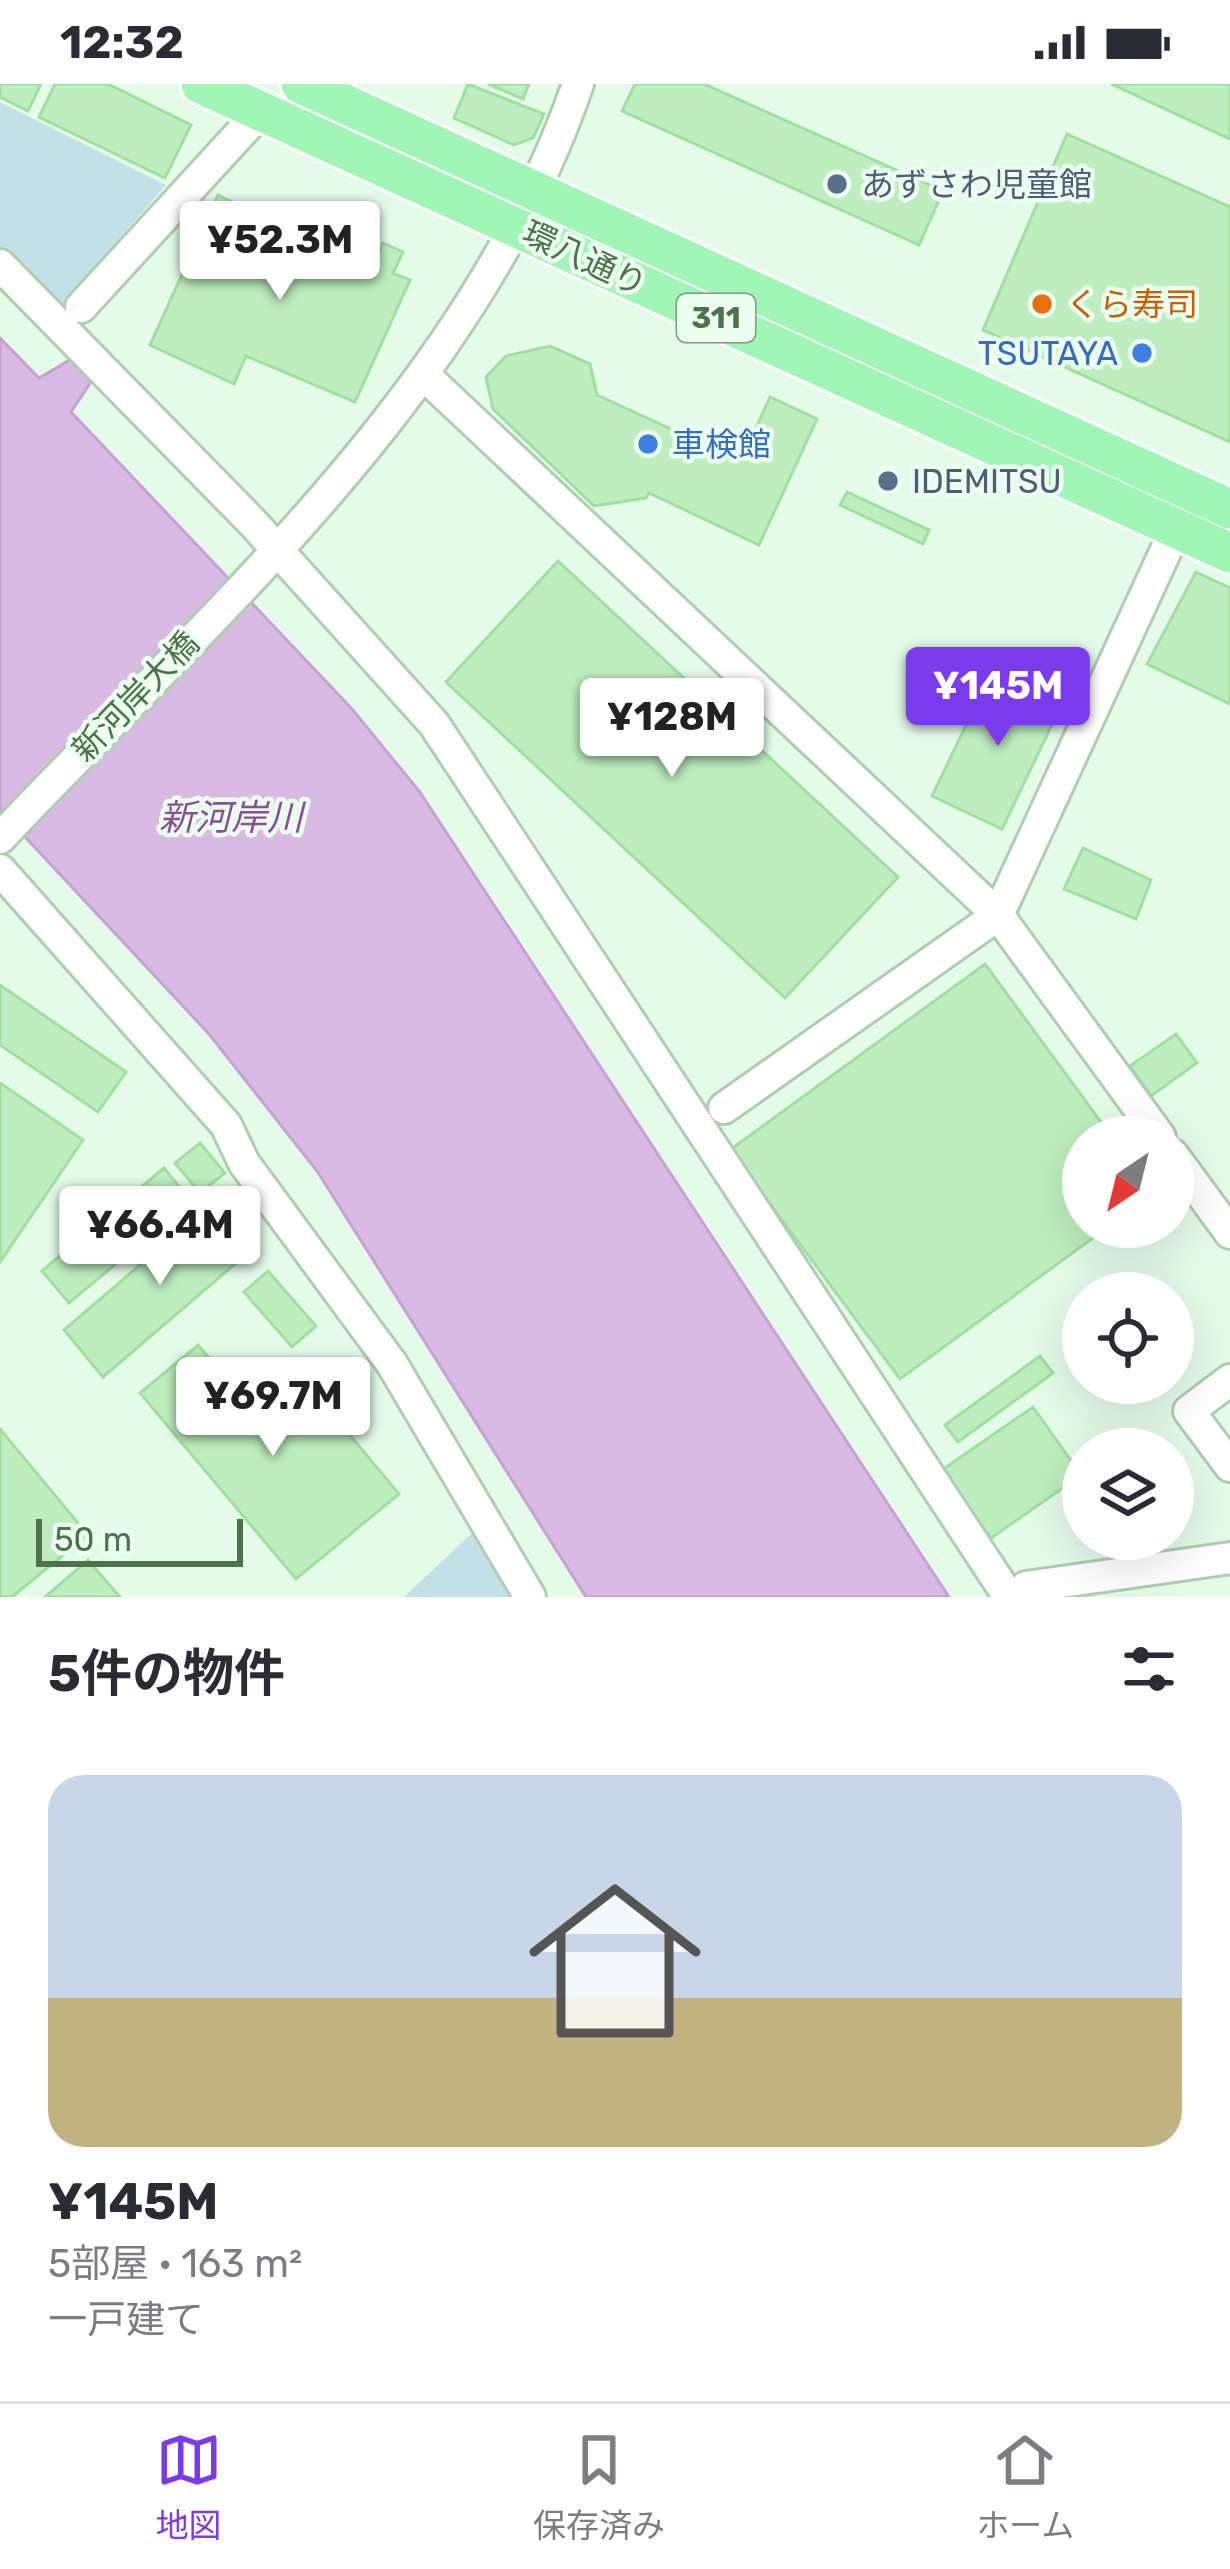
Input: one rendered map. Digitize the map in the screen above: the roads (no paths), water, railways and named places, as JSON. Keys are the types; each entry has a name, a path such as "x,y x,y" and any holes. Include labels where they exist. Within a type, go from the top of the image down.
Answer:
{"main road":[{"name":"環八通り","path":"201,84 526,210 1230,509"},
{"name":"環八通り","path":"301,84 526,210 1230,553"}],"street":[{"name":"新河岸大橋","path":"0,838 273,551 424,375 526,210 578,84"},
{"path":"81,308 261,111"},
{"path":"0,265 434,724 480,786 1017,1592 1230,1558"},
{"path":"424,375 998,915 1145,1116"},
{"path":"724,1108 998,915 1192,492"},
{"path":"0,870 226,1125 244,1162 404,1382 530,1597"},
{"path":"1194,1184 1230,1233"},
{"path":"1230,1380 1189,1412 1230,1466"}],"water":[{"name":"新河岸川","path":"0,338 39,378 70,360 91,382 71,412 352,709 419,791 949,1597 586,1597 317,1171 209,1034 0,810"}],"place":[{"name":"あずさわ児童館","path":"837,184"},
{"name":"くら寿司","path":"1042,304"},
{"name":"TSUTAYA","path":"1142,353"},
{"name":"車検館","path":"648,444"},
{"name":"IDEMITSU","path":"888,481"}]}
